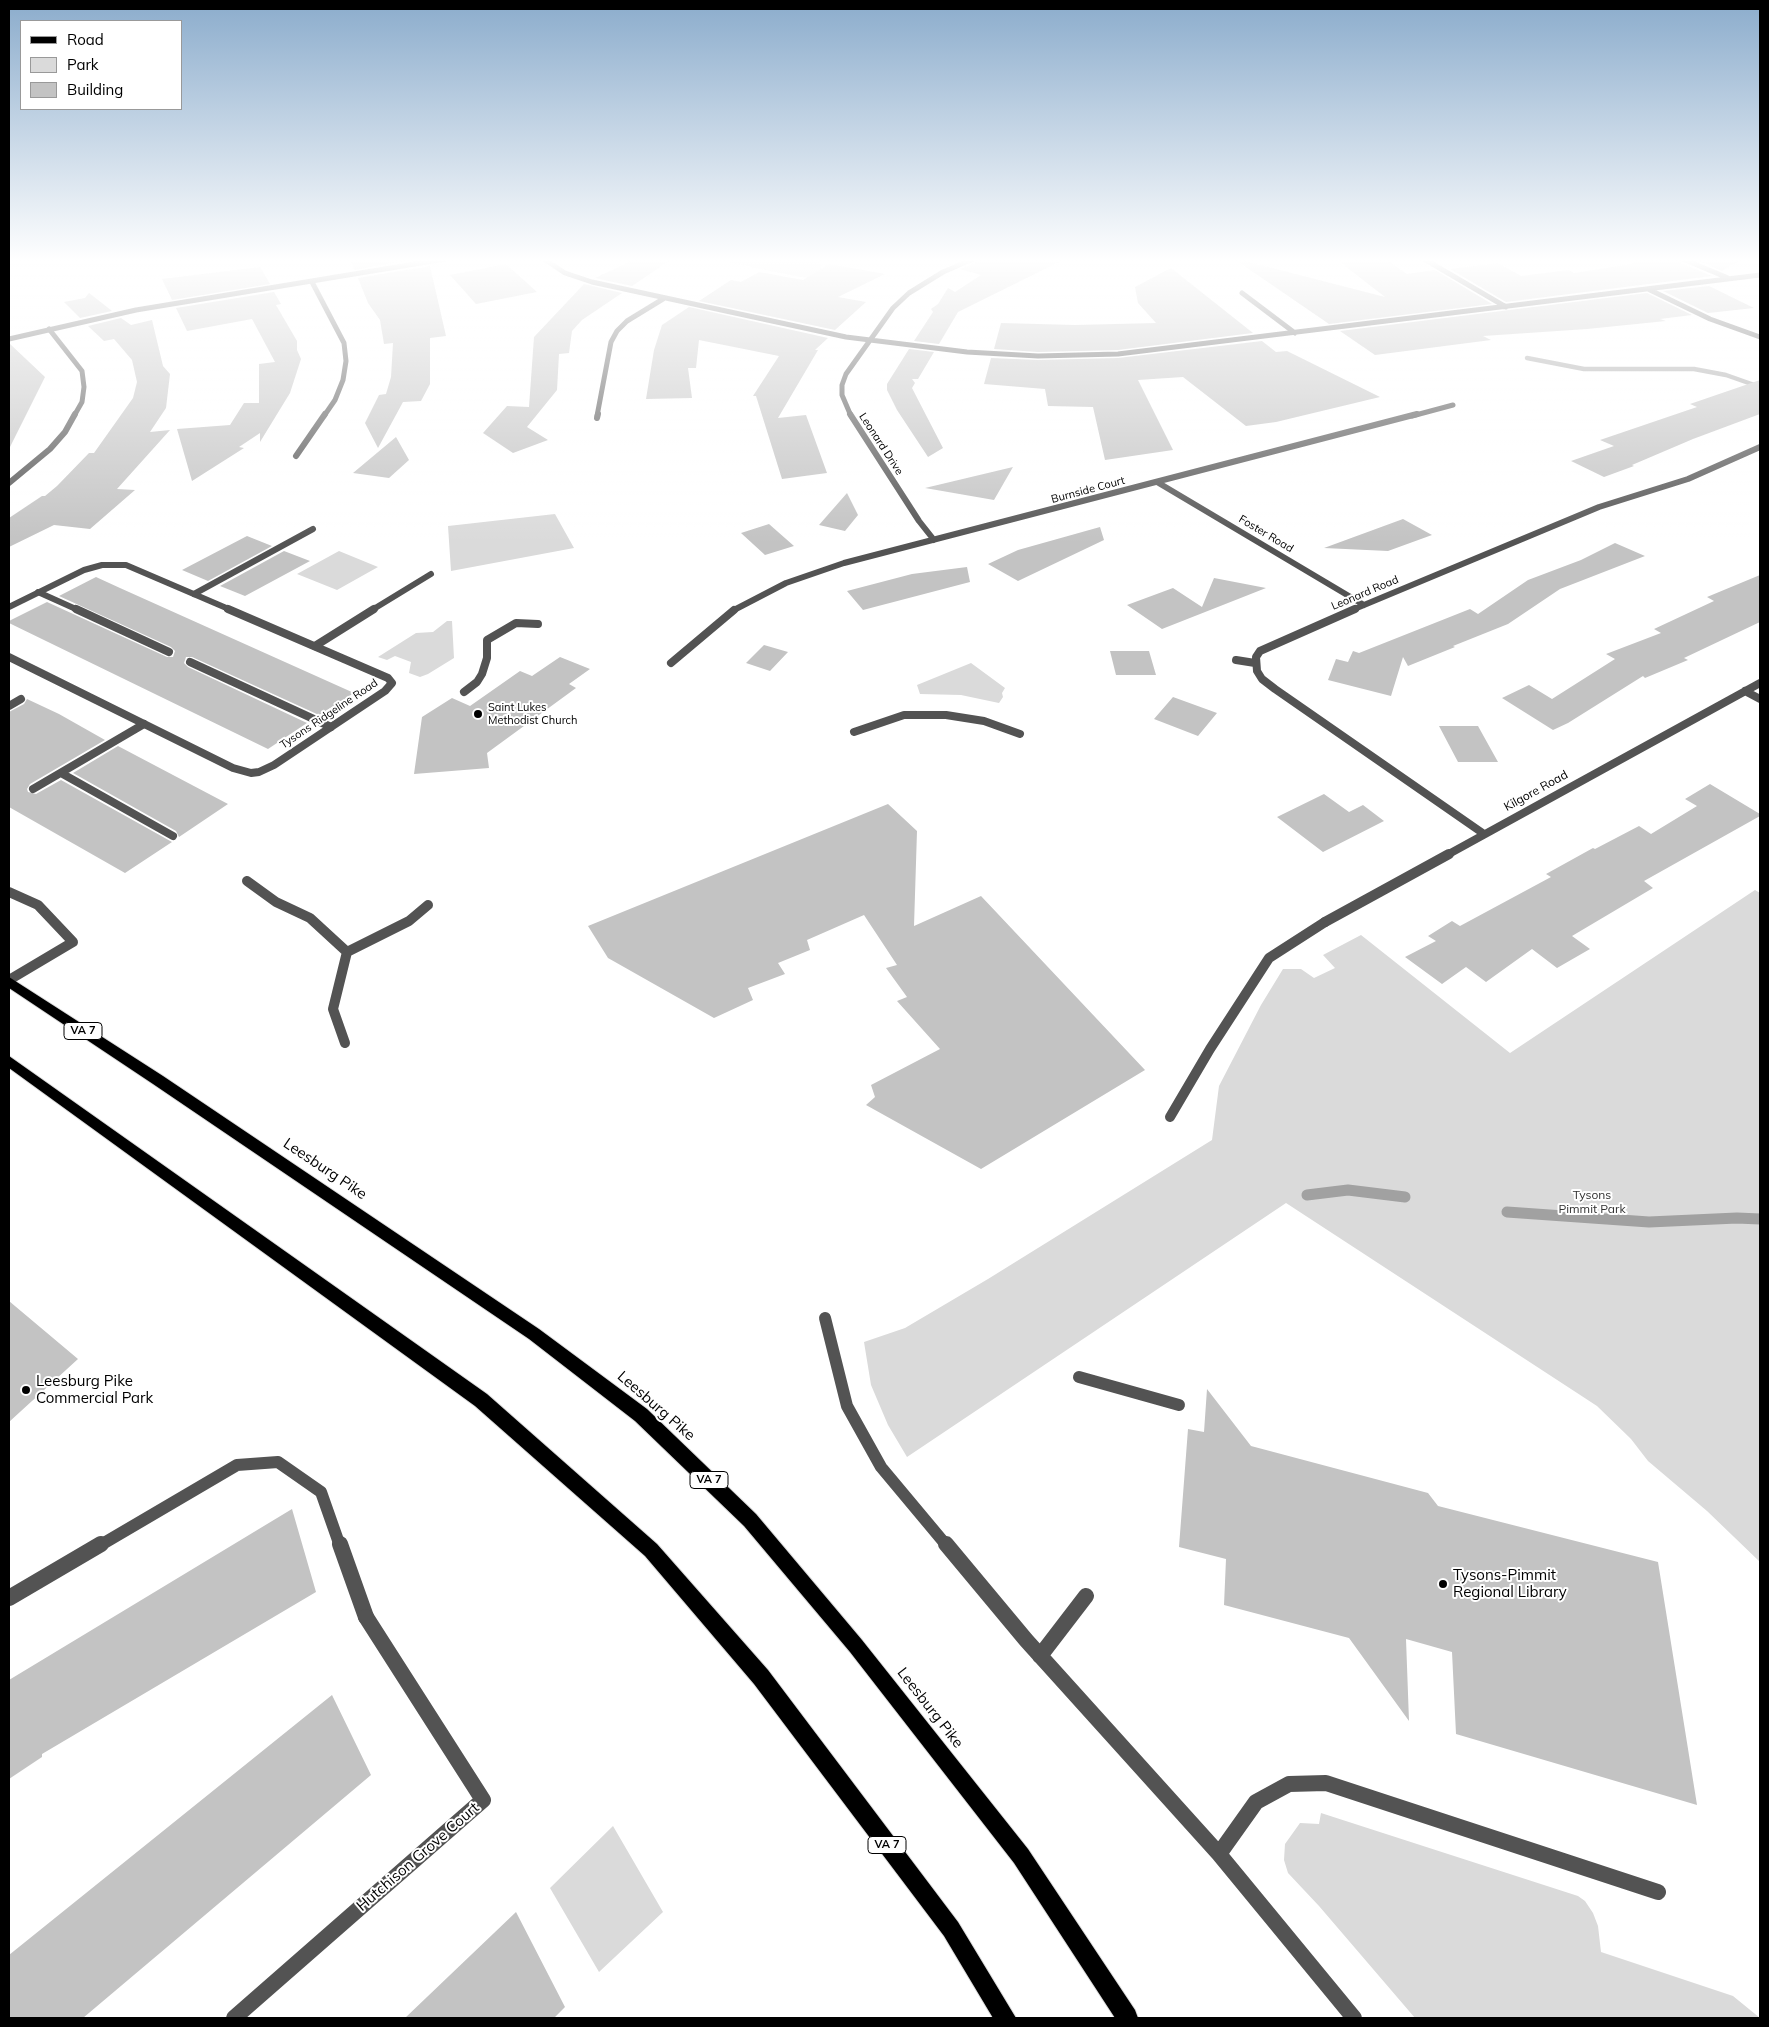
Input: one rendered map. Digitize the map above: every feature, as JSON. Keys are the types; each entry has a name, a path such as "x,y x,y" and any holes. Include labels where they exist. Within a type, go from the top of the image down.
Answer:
{"main road":[{"name":"Leesburg Pike","path":"9,981 534,1334 641,1415 750,1520 856,1646 1021,1856 1127,2018"},
{"name":"VA 7","path":"9,1061 481,1400 651,1550 761,1677 945,1921 1005,2018"}],"street":[{"path":"9,483 66,432 82,402 84,387 82,371 68,354"},
{"path":"296,456 335,400 343,380 345,354"},
{"path":"597,418 609,354"},
{"name":"Leonard Drive","path":"861,354 846,374 842,384 842,395 847,409 919,521 934,540"},
{"path":"990,354 1079,356 1107,354"},
{"name":"Burnside Court","path":"671,663 734,610 786,583 807,575 844,563 1454,405"},
{"name":"Leonard Road","path":"1255,663 1260,651 1270,645 1590,511 1688,479 1760,447"},
{"name":"Foster Road","path":"1156,482 1364,605"},
{"path":"194,594 313,529"},
{"name":"Tysons Ridgeline Road","path":"9,607 84,570 118,564 126,565 388,678 392,683 385,691 274,765 260,772 251,773 233,768 9,656"},
{"path":"315,646 431,574"},
{"path":"38,592 169,652"},
{"path":"464,692 477,682 482,674 487,658 487,640 516,624 538,624"},
{"path":"1236,660 1255,663 1257,672 1262,679 1275,689 1484,834"},
{"path":"190,662 331,728"},
{"name":"Kilgore Road","path":"1170,1117 1210,1049 1269,958 1325,922 1760,682"},
{"path":"1745,691 1760,699"},
{"path":"9,706 21,699"},
{"path":"854,732 904,716 946,714 984,721 1020,734"},
{"path":"33,789 144,724"},
{"path":"60,773 173,836"},
{"path":"246,881 276,902 310,918 347,952"},
{"name":"Leesburg Pike","path":"9,892 38,905 73,942 9,981"},
{"path":"345,1043 333,1009 347,952 409,921 428,905"},
{"path":"825,1318 847,1406 882,1467 1040,1656 1219,1854 1354,2018"},
{"path":"1079,1377 1179,1405"},
{"name":"Hutchison Grove Court","path":"9,1598 237,1465 278,1462 321,1492 366,1617 483,1800 234,2018"},
{"path":"1040,1656 1086,1596"},
{"path":"1219,1854 1256,1802 1289,1784 1326,1783 1658,1892"}],"green space":[{"path":"555,514 574,548 451,571 448,526"},
{"path":"339,551 378,567 337,590 297,574"},
{"path":"447,621 452,621 454,658 428,674 420,677 409,673 411,662 395,656 387,660 378,657 416,633 433,632"},
{"path":"971,663 1005,688 999,703 961,695 920,694 917,685"},
{"name":"Tysons Pimmit Park","path":"1755,890 1760,893 1760,1562 1707,1511 1648,1461 1631,1439 1597,1406 1286,1203 907,1457 888,1425 871,1385 864,1342 905,1328 988,1279 1212,1140 1219,1086 1261,1005 1283,969 1301,969 1314,978 1335,968 1323,955 1361,935 1510,1053"},
{"path":"1321,1813 1578,1896 1585,1901 1593,1913 1598,1926 1601,1952 1733,1996 1760,2018 1415,2018 1319,1906 1288,1873 1284,1860 1285,1844 1300,1823 1319,1824"},
{"path":"613,1826 663,1912 599,1972 550,1888"}],"building":[{"path":"9,354 20,354 45,377 9,449"},
{"path":"127,354 160,354 163,366 170,374 166,408 150,432 170,430 117,489 135,490 90,529 54,525 9,547 9,518 42,496 45,496 89,453 94,453 133,398 137,382 132,360"},
{"path":"271,354 299,354 301,359 290,393 260,442 260,433 239,447 244,448 192,481 177,429 230,425 244,403 259,403 259,364 275,362"},
{"path":"392,354 430,354 430,384 421,401 403,402 378,448 365,423 379,395 386,394 391,377"},
{"path":"533,354 563,354 559,354 557,390 527,427 548,440 513,453 483,433 507,406 529,407"},
{"path":"653,354 698,354 696,368 688,368 692,398 646,399"},
{"path":"767,354 816,354 778,418 806,415 827,473 782,479 756,396 753,396 779,356"},
{"path":"906,354 933,354 918,379 912,379 915,383 912,388 943,448 928,457 897,410 887,390 887,384"},
{"path":"1155,354 1292,354 1380,397 1276,422 1246,426 1183,377 1138,380 1173,450 1105,460 1093,407 1048,406 1045,389 984,384 991,358 1038,360 1118,358"},
{"path":"1760,380 1760,414 1693,439 1632,465 1634,466 1604,477 1571,461 1614,446 1600,440 1697,407 1690,404"},
{"path":"396,437 409,460 389,478 353,473"},
{"path":"1013,467 994,500 925,488"},
{"path":"847,493 858,515 845,531 819,525"},
{"path":"1403,519 1432,535 1388,551 1324,548"},
{"path":"769,524 794,546 765,555 741,533"},
{"path":"1100,527 1104,540 1018,581 988,564 1018,550"},
{"path":"247,536 272,546 208,581 182,570"},
{"path":"1615,543 1645,556 1560,589 1508,624 1453,646 1455,647 1408,666 1403,657 1391,696 1328,680 1336,659 1348,662 1353,651 1359,653 1470,609 1478,614 1528,580 1581,560"},
{"path":"284,551 310,561 245,596 220,586"},
{"path":"967,567 970,582 863,610 847,591 912,574"},
{"path":"1760,575 1760,622 1684,658 1688,660 1645,678 1643,676 1568,723 1553,730 1502,698 1529,685 1552,699 1615,659 1606,654 1661,633 1654,629 1714,601 1707,597"},
{"path":"96,577 354,693 319,715 192,657 186,657 184,663 188,667 307,723 268,749 9,623 9,621 47,602 167,657 173,657 175,651 171,647 59,596"},
{"path":"1214,578 1266,588 1162,629 1127,605 1173,588 1202,607"},
{"path":"764,645 788,652 770,671 746,663"},
{"path":"1110,651 1149,651 1156,675 1116,675"},
{"name":"Saint Lukes Methodist Church","path":"560,657 590,669 569,684 576,688 487,753 489,768 414,774 422,717 452,698 470,706 520,671 532,676"},
{"path":"1173,697 1217,713 1198,736 1154,719"},
{"path":"27,699 59,714 105,740 30,784 27,789 28,792 36,794 61,780 172,842 125,873 9,807 9,712 24,704"},
{"path":"1439,726 1478,726 1498,762 1458,762"},
{"path":"118,746 228,804 179,837 176,831 73,773"},
{"path":"1710,784 1760,814 1760,816 1644,881 1653,888 1572,936 1590,949 1557,968 1532,949 1486,982 1466,967 1442,984 1405,957 1436,941 1428,936 1452,921 1460,926 1551,877 1546,874 1593,848 1595,849 1639,826 1651,834 1697,806 1685,799"},
{"path":"1324,794 1349,812 1363,805 1384,821 1323,852 1277,817"},
{"path":"888,804 917,831 914,926 981,896 1145,1070 981,1169 866,1105 875,1097 871,1085 940,1049 897,1001 907,997 886,968 897,965 864,915 807,940 810,950 778,963 785,974 748,988 753,1000 714,1018 608,958 588,926"},
{"name":"Leesburg Pike Commercial Park","path":"9,1301 78,1359 9,1422"},
{"name":"Tysons-Pimmit Regional Library","path":"1207,1389 1251,1446 1428,1493 1438,1506 1658,1562 1697,1805 1456,1734 1452,1652 1406,1639 1409,1721 1349,1638 1224,1605 1226,1559 1179,1547 1188,1429 1204,1432"},
{"path":"292,1509 316,1592 42,1754 42,1757 9,1779 9,1680"},
{"path":"332,1695 371,1775 83,2018 9,2018 9,1955"},
{"path":"516,1912 565,2007 554,2018 405,2018"}],"waterway":[{"path":"1527,358 1584,369 1694,369 1726,375 1760,387"},
{"path":"1307,1195 1348,1190 1405,1197"},
{"path":"1507,1212 1649,1222 1737,1218 1760,1219"}],"place":[{"name":"Saint Lukes Methodist Church","path":"478,714"},
{"name":"Leesburg Pike Commercial Park","path":"26,1390"},
{"name":"Tysons-Pimmit Regional Library","path":"1443,1584"}]}
